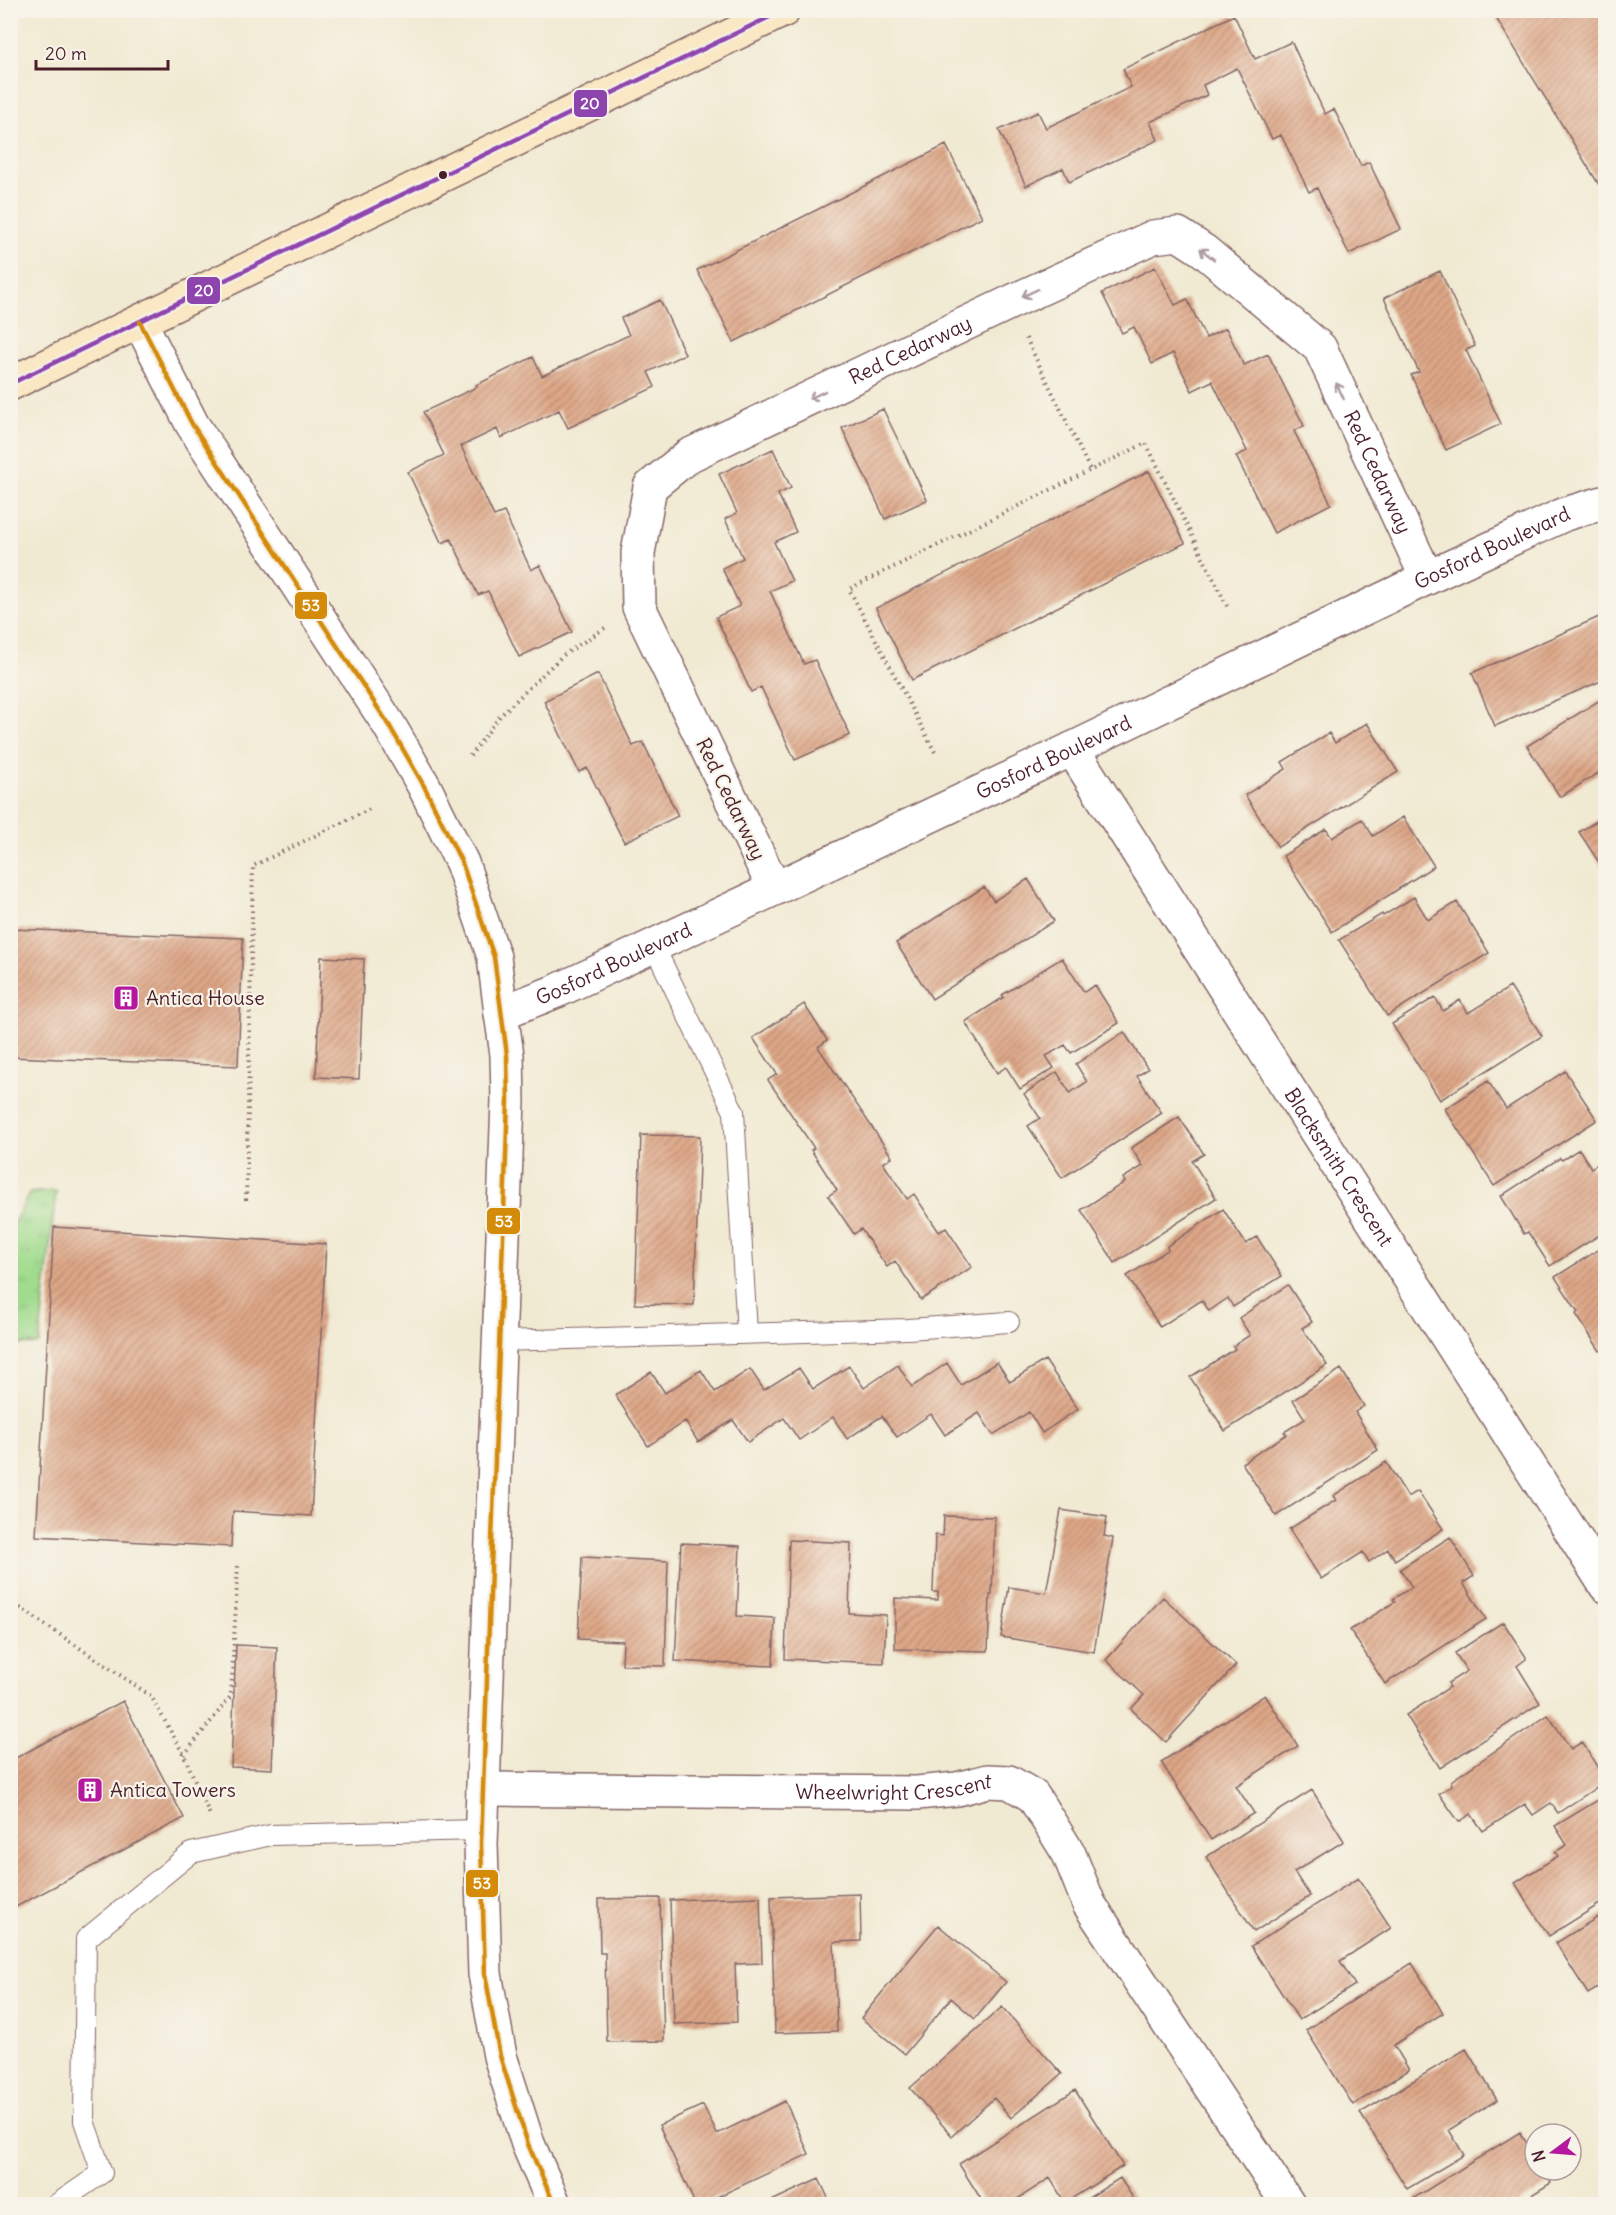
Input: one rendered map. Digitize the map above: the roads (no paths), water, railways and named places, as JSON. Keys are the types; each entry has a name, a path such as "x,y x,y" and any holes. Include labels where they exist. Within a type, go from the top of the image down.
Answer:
{"main road":[{"path":"10,384 783,10"}],"street":[{"name":"Red Cedarway","path":"774,888 639,607 638,553 650,487 688,456 1009,303 1154,237 1178,234 1204,251 1320,348 1427,578"},
{"path":"140,322 192,424 389,725 424,786 462,863 494,957 507,1055 508,1100 501,1341 481,1830 485,1974 500,2056 528,2144 554,2205"},
{"name":"Gosford Boulevard","path":"501,1013 559,990 1565,514 1605,502"},
{"name":"Blacksmith Crescent","path":"1072,749 1605,1587"},
{"name":"Wheelwright Crescent","path":"483,1789 917,1793 957,1790 988,1781 1009,1782 1033,1796 1070,1854 1089,1904 1288,2205"}],"lane":[{"path":"653,944 734,1112 747,1333"},
{"path":"501,1341 908,1329 1009,1322"},
{"path":"57,2205 102,2173 84,2121 86,1939 191,1853 271,1835 481,1830"}],"place":[{"name":"Antica House","path":"126,998"},
{"name":"Antica Towers","path":"90,1790"}]}
